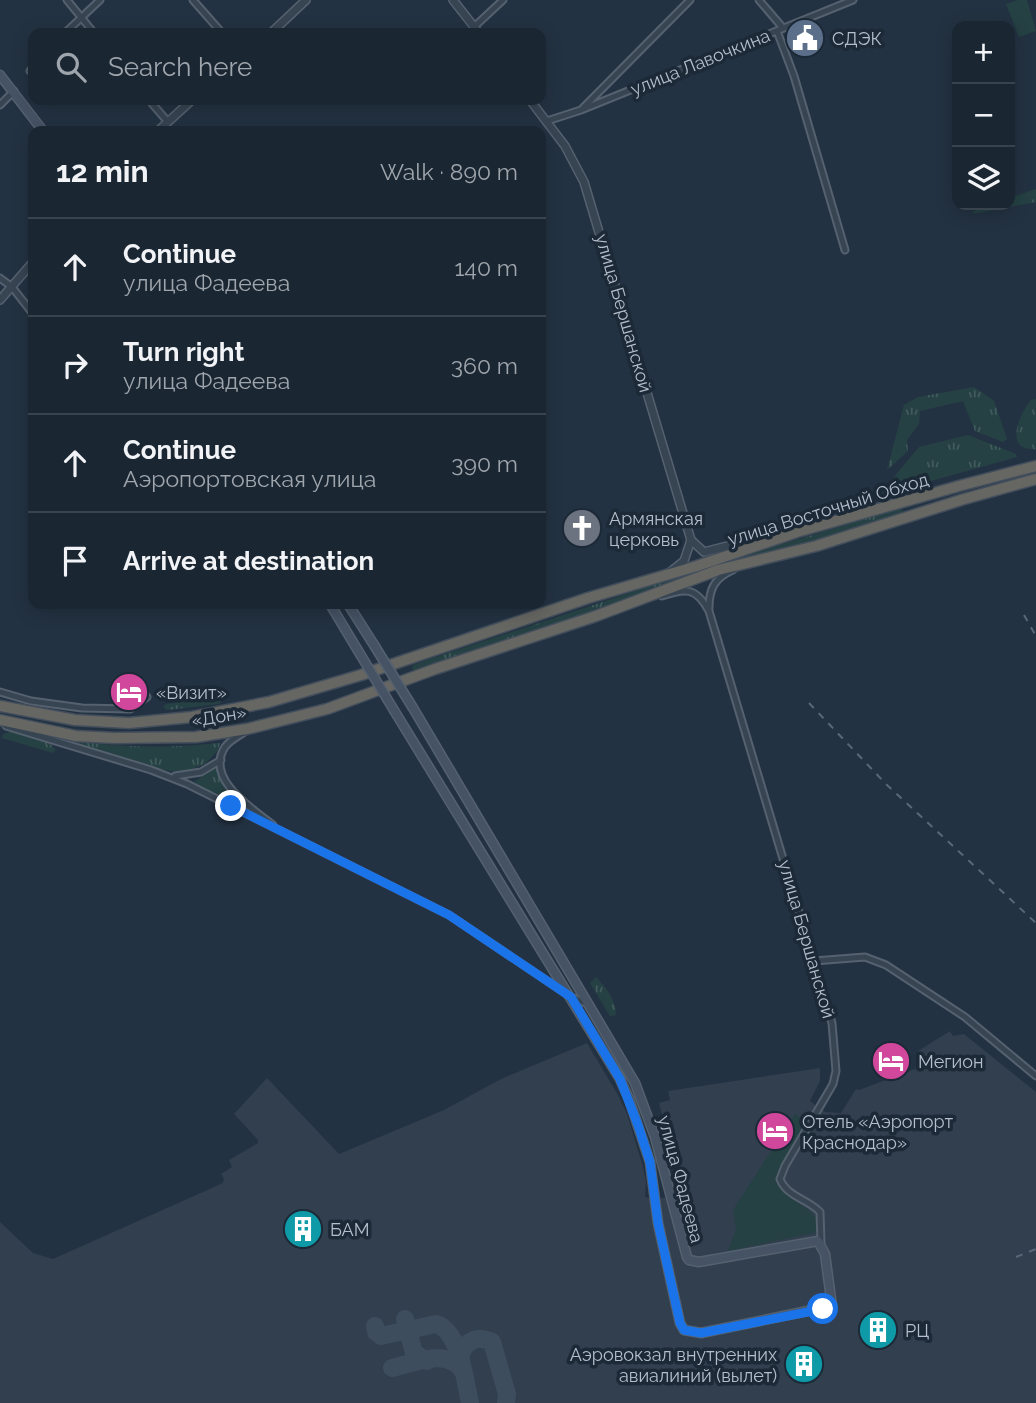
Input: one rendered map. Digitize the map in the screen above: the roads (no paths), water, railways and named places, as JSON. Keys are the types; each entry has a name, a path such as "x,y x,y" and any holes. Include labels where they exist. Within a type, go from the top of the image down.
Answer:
{"highway":[{"name":"улица Восточный Обход","path":"430,652 797,532 1036,466"},
{"name":"улица Восточный Обход","path":"435,668 718,570 816,546 1036,479"},
{"name":"«Дон»","path":"0,706 75,720 129,723 192,717 269,702 430,652"},
{"name":"«Дон»","path":"0,722 76,736 196,737 247,729 327,709 435,668"}],"main road":[{"path":"0,75 39,126"},
{"name":"улица Фадеева","path":"333,609 571,997 629,1099 650,1162 667,1274 684,1330 690,1333 715,1330 832,1307 834,1302 825,1254 821,1243 813,1240 695,1262 684,1253 655,1137 626,1066 351,609"},
{"path":"420,751 425,744 434,743"},
{"path":"587,1024 592,1026 597,1018"},
{"path":"593,1035 595,1031 603,1028"},
{"path":"657,1212 673,1207"}],"street":[{"path":"67,0 90,28"},
{"path":"70,28 100,0"},
{"path":"193,0 218,28"},
{"path":"276,28 306,0"},
{"path":"453,0 475,28"},
{"path":"479,28 503,0"},
{"path":"581,110 690,0"},
{"path":"759,0 780,29 845,250"},
{"name":"улица Лавочкина","path":"547,121 581,110 852,0"},
{"path":"0,105 14,91"},
{"path":"153,105 168,122"},
{"path":"164,126 187,105"},
{"name":"улица Бершанской","path":"534,105 577,167 595,214 691,540"},
{"path":"0,300 28,268"},
{"path":"0,278 12,287 28,308"},
{"path":"667,574 684,561 691,540 704,552 786,531 797,532"},
{"path":"709,611 709,594 712,585 721,575 762,558"},
{"path":"625,604 689,590 698,594 709,611"},
{"name":"улица Бершанской","path":"709,611 832,1023 836,1071 833,1084 780,1179 786,1190 815,1206 820,1212 821,1243"},
{"path":"0,692 31,701 82,708 130,709 147,697"},
{"path":"0,722 170,776 449,915 549,983 589,1005"},
{"path":"247,729 225,747 220,760 225,779 233,792 278,829"},
{"path":"170,776 190,776 220,760"},
{"path":"814,961 865,957 886,965 965,1017 1036,1076"},
{"path":"549,983 557,979 556,974"}],"railway":[{"path":"1024,615 1036,636"},
{"path":"809,703 886,784 1036,923"},
{"path":"1016,1257 1036,1249"}],"place":[{"name":"СДЭК","path":"805,38"},
{"name":"Армянская церковь","path":"582,528"},
{"name":"«Визит»","path":"129,692"},
{"name":"Мегион","path":"891,1061"},
{"name":"Отель «Аэропорт Краснодар»","path":"775,1131"},
{"name":"БАМ","path":"303,1229"},
{"name":"РЦ","path":"878,1330"},
{"name":"Аэровокзал внутренних авиалиний (вылет)","path":"804,1364"}]}
